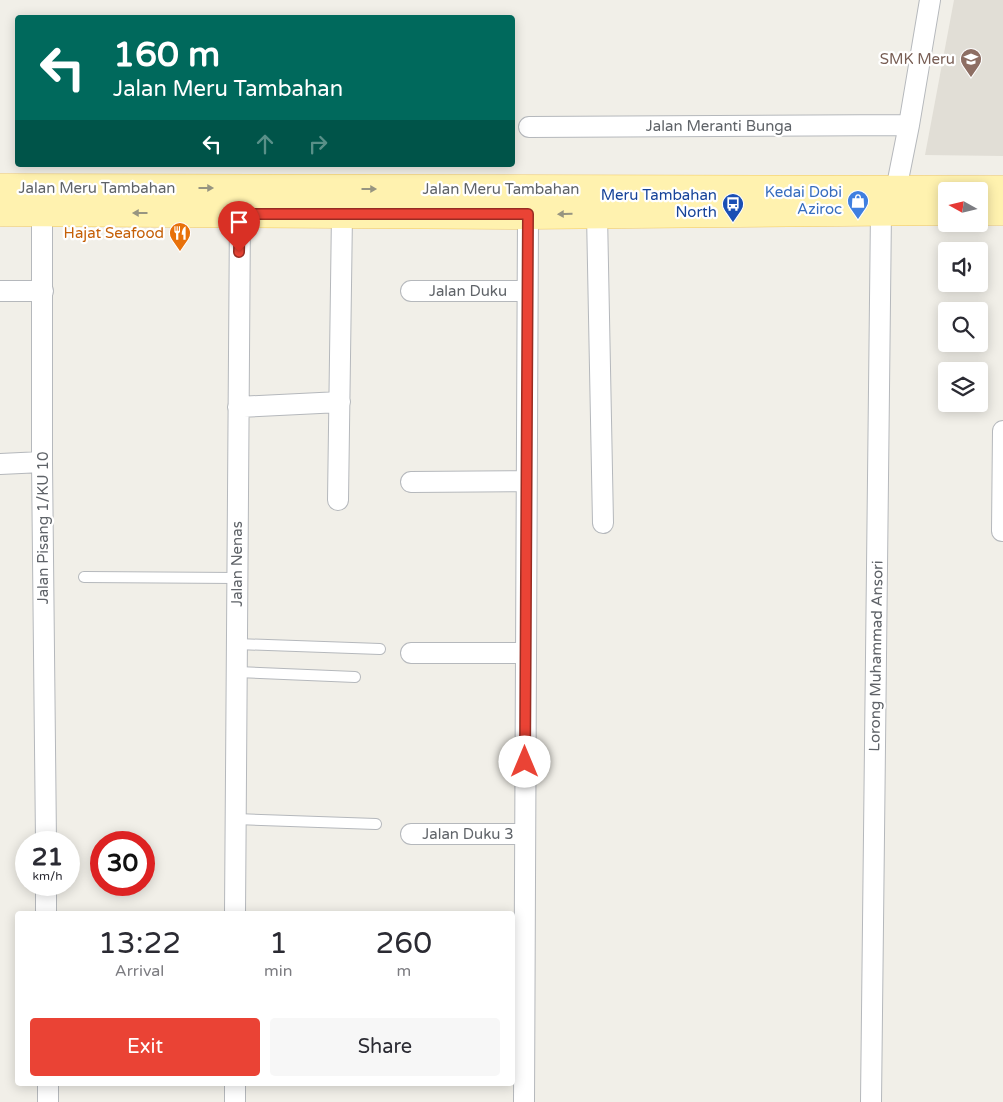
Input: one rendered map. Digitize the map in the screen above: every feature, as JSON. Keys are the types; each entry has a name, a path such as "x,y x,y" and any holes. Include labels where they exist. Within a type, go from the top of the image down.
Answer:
{"main road":[{"name":"Jalan Meru Tambahan","path":"0,188 888,201 938,210"},
{"name":"Jalan Meru Tambahan","path":"0,212 596,214 888,201 1003,190"},
{"path":"988,211 1003,211"}],"street":[{"name":"Lorong Muhammad Ansori","path":"871,1102 888,201 909,124 930,0"},
{"name":"Jalan Meranti Bunga","path":"529,128 909,124"},
{"name":"Jalan Pisang 1/KU 10","path":"42,212 42,462 46,831"},
{"name":"Jalan Nenas","path":"235,911 240,214"},
{"path":"338,500 342,214"},
{"path":"524,1102 518,1014 525,834 526,291 528,214"},
{"path":"596,214 603,523"},
{"path":"0,292 43,291"},
{"name":"Jalan Duku","path":"411,291 526,291"},
{"path":"238,407 340,402"},
{"path":"1002,531 1003,431"},
{"path":"0,464 42,462"},
{"path":"411,482 526,481"},
{"path":"411,653 525,653"},
{"name":"Jalan Duku 3","path":"411,834 525,834"},
{"path":"46,896 46,911"},
{"path":"48,1086 48,1102"},
{"path":"235,1086 235,1102"}],"lane":[{"path":"84,577 236,578"},
{"path":"237,644 380,649"},
{"path":"237,672 355,676"},
{"path":"236,819 376,824"}],"shaded area":[{"name":"SMK Meru","path":"954,0 1003,0 1003,156 925,155"}],"place":[{"name":"SMK Meru","path":"971,78"},
{"name":"Kedai Dobi Aziroc","path":"858,220"},
{"name":"Meru Tambahan North","path":"733,223"},
{"name":"Hajat Seafood","path":"180,252"}],"route":[{"path":"239,252 240,214 528,214 525,762"}]}
